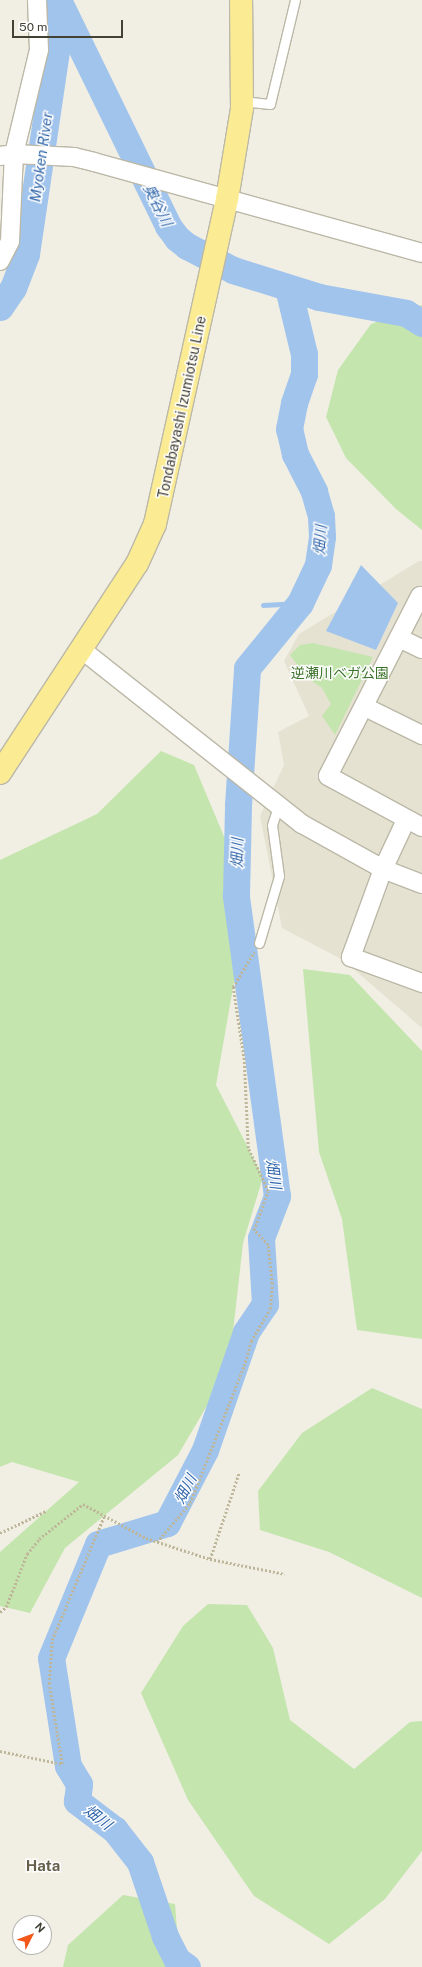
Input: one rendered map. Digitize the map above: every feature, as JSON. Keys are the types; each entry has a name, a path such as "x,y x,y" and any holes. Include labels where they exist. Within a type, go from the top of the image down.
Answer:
{"main road":[{"name":"Tondabayashi Izumiotsu Line","path":"0,773 137,564 155,524 168,476 227,199 242,101 241,0"}],"street":[{"path":"0,261 10,241 12,229 7,155 39,50 37,0"},
{"path":"7,155 74,157 422,253"},
{"path":"422,597 420,596 328,776 414,823 383,869 351,957 422,982"},
{"path":"399,638 422,649"},
{"path":"82,649 261,794 302,824 383,869 422,884"},
{"path":"364,707 422,735"}],"lane":[{"path":"242,101 270,104 295,0"},
{"path":"259,943 279,876 272,825 278,806"}],"path":[{"path":"156,1542 190,1503 244,1366 251,1341 270,1309 272,1284 268,1245 254,1230 268,1191 248,1148 244,1060 233,987 259,943"},
{"path":"210,1559 240,1473"},
{"path":"0,1612 6,1607 27,1554 40,1539 83,1504 156,1542 210,1559 285,1574"},
{"path":"0,1534 46,1511"},
{"path":"0,1751 62,1764 48,1684 52,1640 104,1516"}],"shaded area":[{"path":"419,561 422,561 422,1028 343,960 282,928 260,816 284,765 278,732 309,716 284,661 299,634"}],"green space":[{"path":"422,305 422,530 396,509 346,458 326,417 338,370 371,324"},
{"name":"逆瀬川ベガ公園","path":"313,643 373,657 335,735 322,716 331,704 322,688 306,677 290,655 300,645"},
{"path":"161,751 194,765 249,896 216,1085 263,1177 243,1243 229,1368 178,1455 65,1548 30,1613 0,1606 0,1552 79,1482 12,1462 0,1467 0,860 97,814"},
{"path":"303,969 350,975 422,1051 422,1339 357,1330 342,1219 319,1152"},
{"path":"372,1388 422,1409 422,1598 329,1552 260,1530 258,1491 302,1433"},
{"path":"208,1604 247,1605 273,1648 290,1720 354,1769 410,1722 422,1721 422,1851 385,1899 329,1944 254,1896 188,1800 141,1693 183,1626"},
{"path":"123,1895 175,1904 180,1967 63,1967 68,1945"}],"water":[{"path":"361,565 398,603 376,650 326,631"}],"waterway":[{"name":"奥谷川","path":"58,0 168,226 177,238 187,246 233,270 319,297 406,313 422,323"},
{"name":"Myoken River","path":"0,307 13,288 26,254 58,36 56,6"},
{"name":"畑川","path":"187,1967 177,1960 165,1936 140,1862 115,1830 77,1801 79,1784 68,1766 51,1658 98,1544 167,1523 205,1450 246,1332 265,1304 261,1238 277,1196 236,895 238,805 247,668 300,603 318,565 322,536 321,516 314,491 295,454 289,429 294,403 304,374 304,354 288,288"},
{"path":"263,605 300,603"}],"district":[{"name":"Hata","path":"43,1866"}]}
